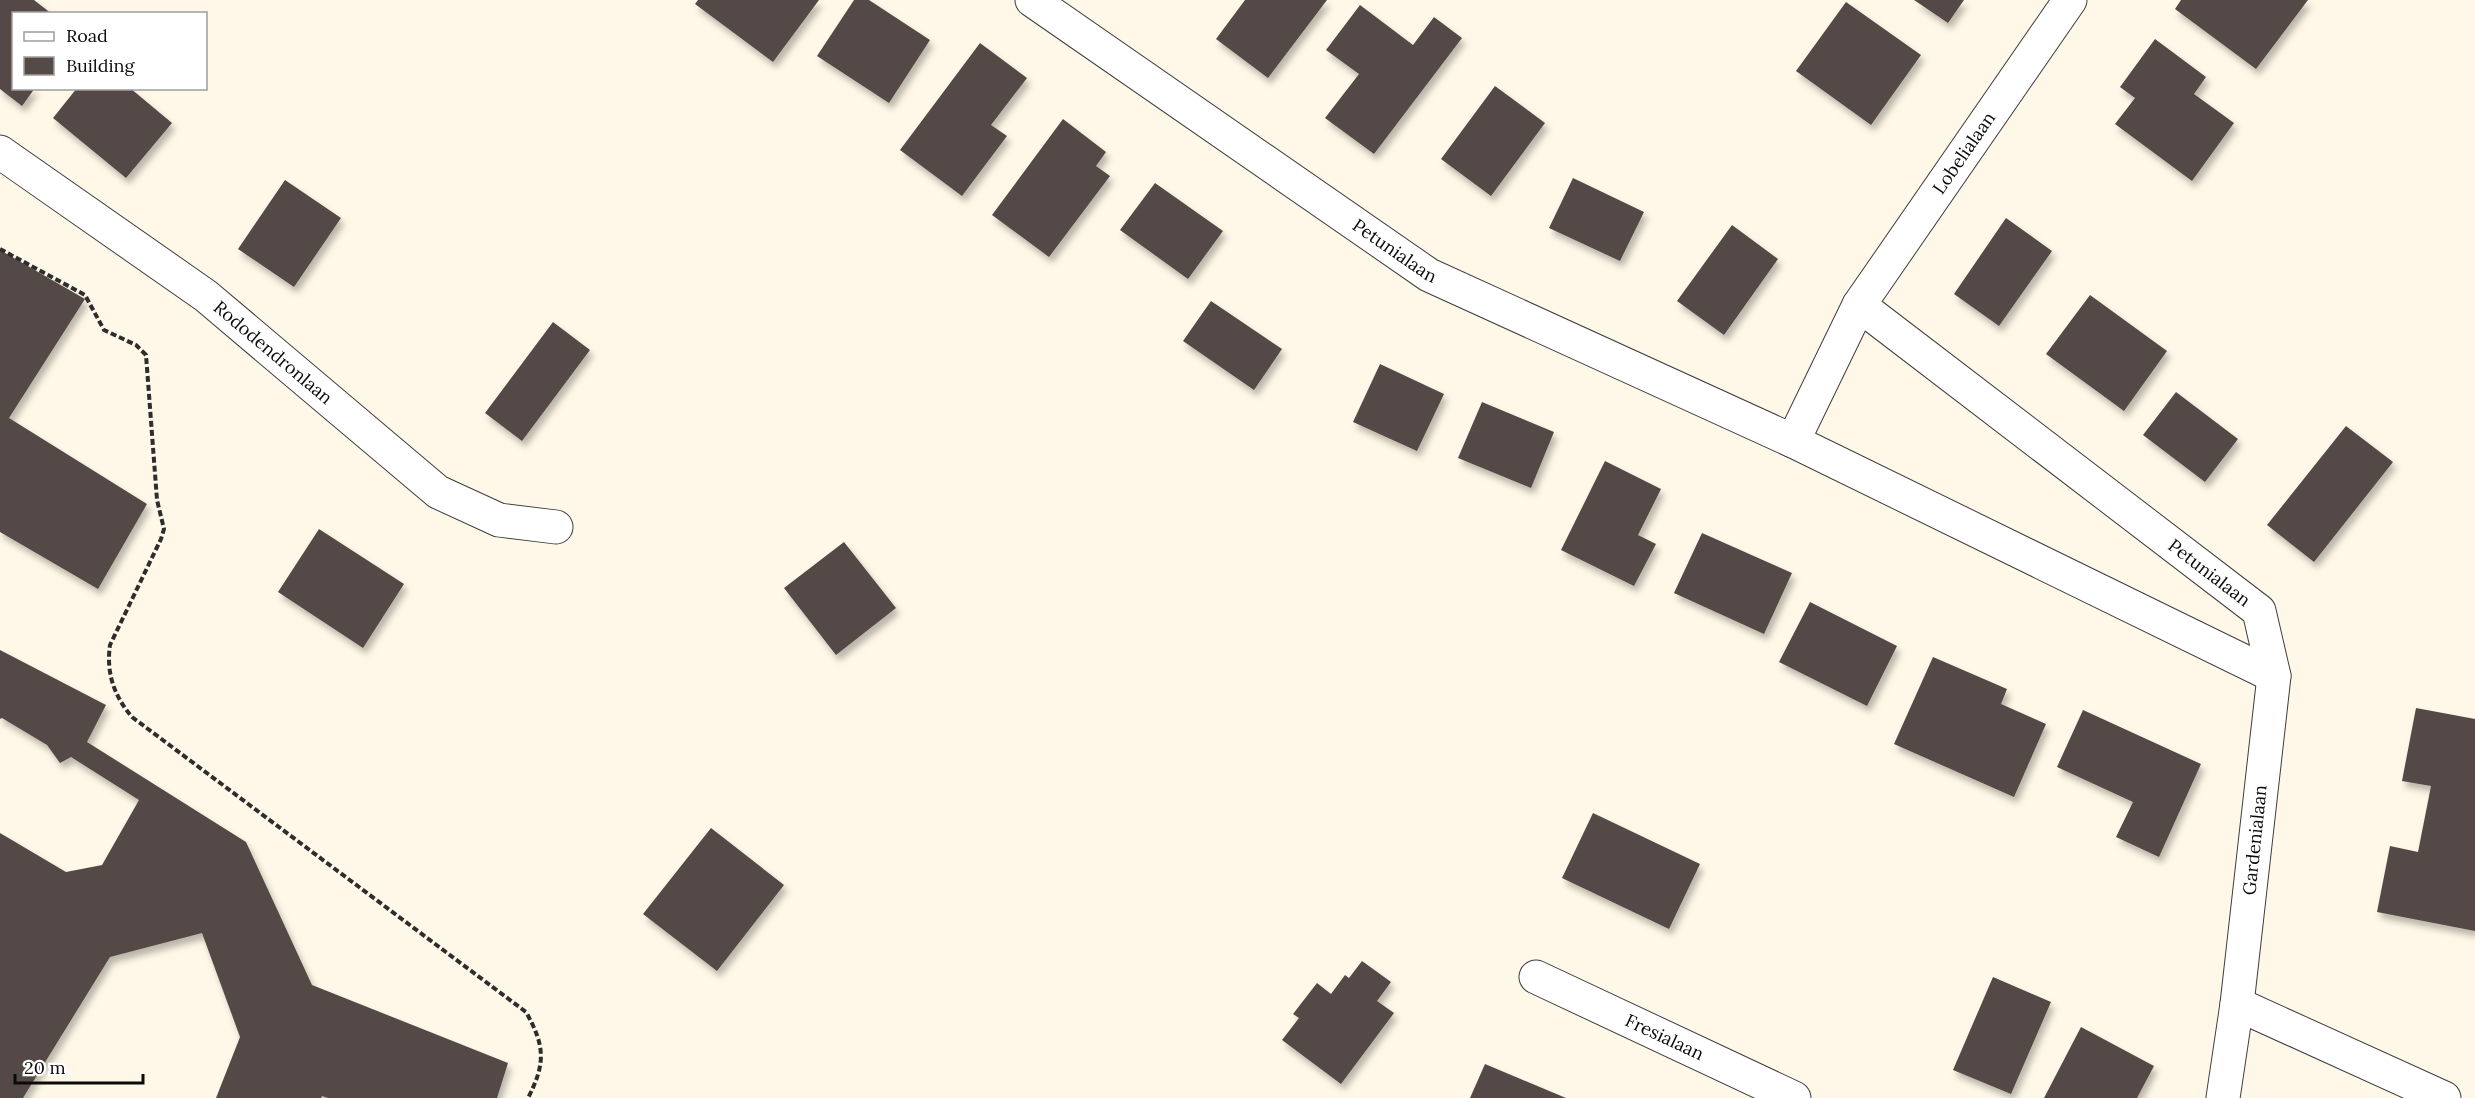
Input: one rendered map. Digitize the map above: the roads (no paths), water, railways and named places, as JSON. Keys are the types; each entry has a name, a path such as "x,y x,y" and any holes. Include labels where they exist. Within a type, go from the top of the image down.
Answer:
{"street":[{"name":"Petunialaan","path":"1032,0 1429,275 1793,441 2274,676"},
{"name":"Lobelialaan","path":"1859,305 2070,0"},
{"name":"Rododendronlaan","path":"0,152 206,296 438,492 499,520 556,527"},
{"name":"Petunialaan","path":"1859,305 2259,611 2274,676"},
{"path":"1793,441 1859,305"},
{"name":"Gardenialaan","path":"2223,1098 2237,1004 2274,676"},
{"name":"Fresialaan","path":"1536,977 1794,1098"},
{"path":"2237,1004 2444,1098"}]}
